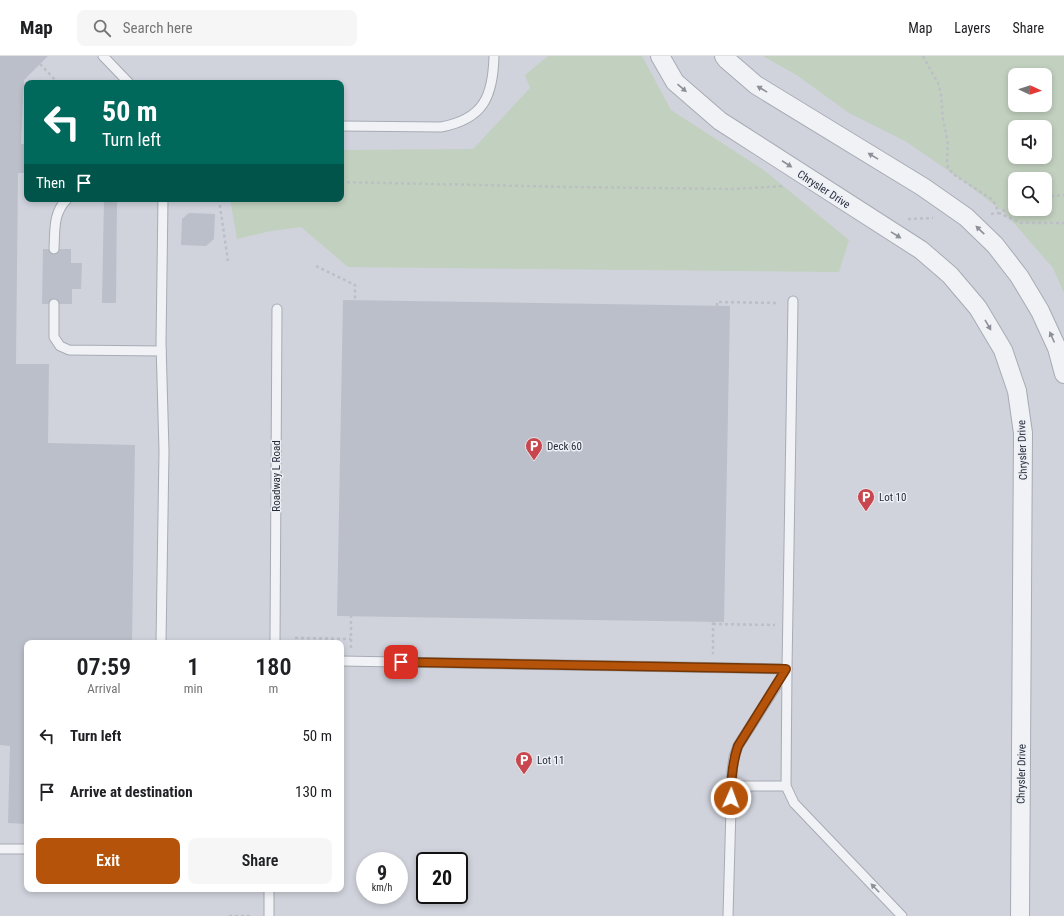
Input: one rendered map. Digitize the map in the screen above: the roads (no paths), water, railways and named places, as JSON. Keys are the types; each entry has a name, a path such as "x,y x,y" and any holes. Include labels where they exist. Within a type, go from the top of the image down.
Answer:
{"street":[{"name":"Chrysler Drive","path":"660,56 675,82 720,121 920,250 950,275 978,308 1003,350 1017,391 1023,433 1020,916"},
{"path":"724,56 756,85 923,187 966,217 995,245 1023,282 1040,311 1057,348 1064,374"}],"lane":[{"path":"103,56 126,80"},
{"path":"344,126 441,127 453,125 466,120 478,111 487,98 492,83 494,56"},
{"path":"54,249 58,209 65,202"},
{"path":"161,640 164,451 161,351 163,202"},
{"path":"793,302 786,669 786,786 794,803 902,916"},
{"path":"54,304 54,337 60,346 70,350 161,351"},
{"name":"Roadway L Road","path":"274,640 277,309"},
{"path":"344,661 786,669"},
{"path":"728,916 731,786 734,758 738,746 786,669"},
{"path":"731,786 786,786"},
{"path":"0,849 24,849"},
{"path":"268,916 269,892"}],"place":[{"name":"Deck 60","path":"534,461"},
{"name":"Lot 10","path":"866,512"},
{"name":"Lot 11","path":"524,775"}]}
